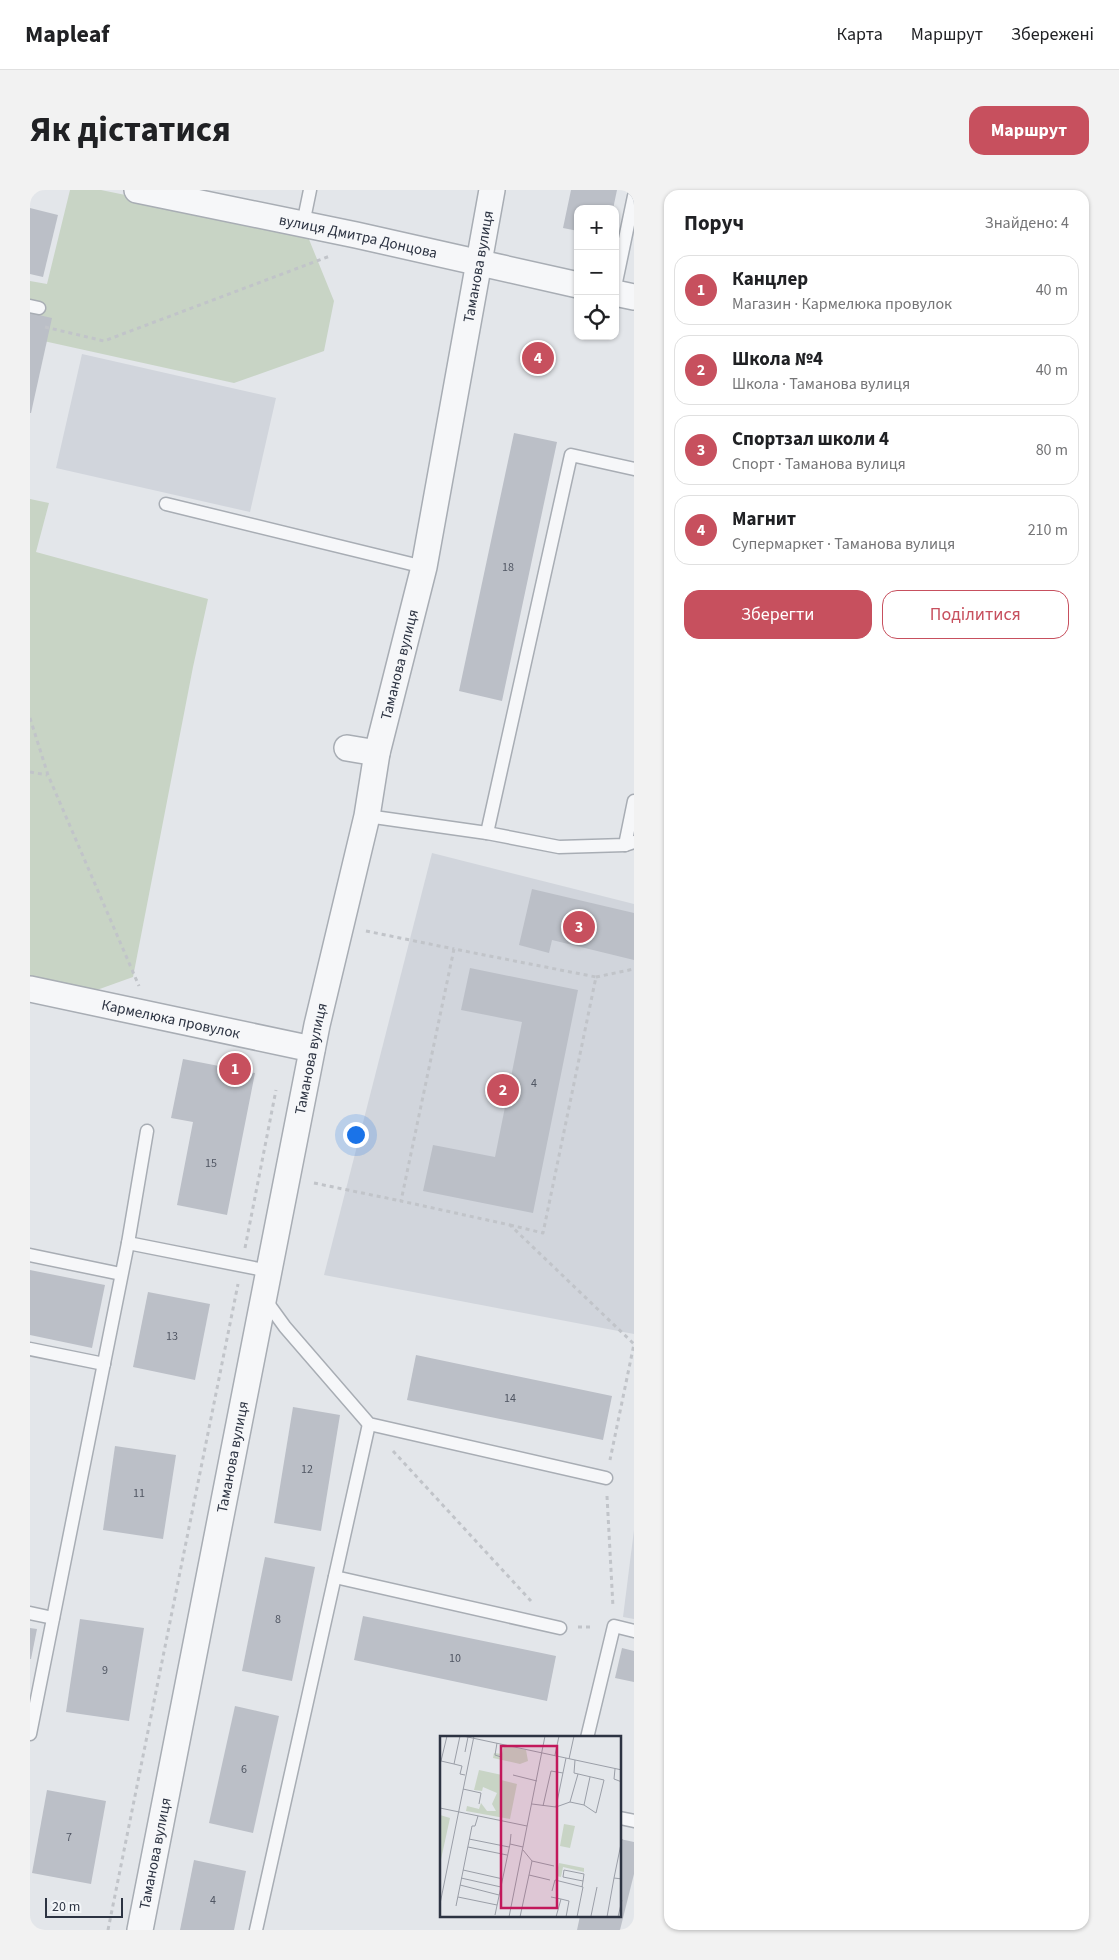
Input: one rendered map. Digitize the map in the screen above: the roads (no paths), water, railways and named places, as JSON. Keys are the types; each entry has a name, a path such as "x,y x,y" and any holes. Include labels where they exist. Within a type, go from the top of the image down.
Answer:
{"street":[{"name":"вулиця Дмитра Донцова","path":"138,190 303,224 574,284"},
{"name":"Таманова вулиця","path":"140,1930 312,1049 367,816 376,753 424,567 492,190"},
{"path":"619,294 634,297"},
{"path":"346,748 376,753"},
{"name":"Кармелюка провулок","path":"30,989 312,1049"}],"lane":[{"path":"303,224 310,190"},
{"path":"619,268 634,196"},
{"path":"487,833 571,455 634,469"},
{"path":"166,504 424,567"},
{"path":"367,816 487,833 560,847 629,844 634,801"},
{"path":"30,1734 33,1700 53,1618 104,1364 128,1243 147,1131"},
{"path":"128,1243 269,1271"},
{"path":"30,1255 121,1274"},
{"path":"264,1298 285,1326 369,1424 606,1478"},
{"path":"30,1349 104,1364"},
{"path":"256,1930 369,1424"},
{"path":"335,1577 557,1628"},
{"path":"30,1613 53,1618"},
{"path":"587,1736 614,1626 634,1631"}],"place":[{"name":"Магнит","path":"538,358"},
{"name":"Спортзал школи 4","path":"579,927"},
{"name":"Канцлер","path":"235,1069"},
{"name":"Школа №4","path":"503,1090"}]}
